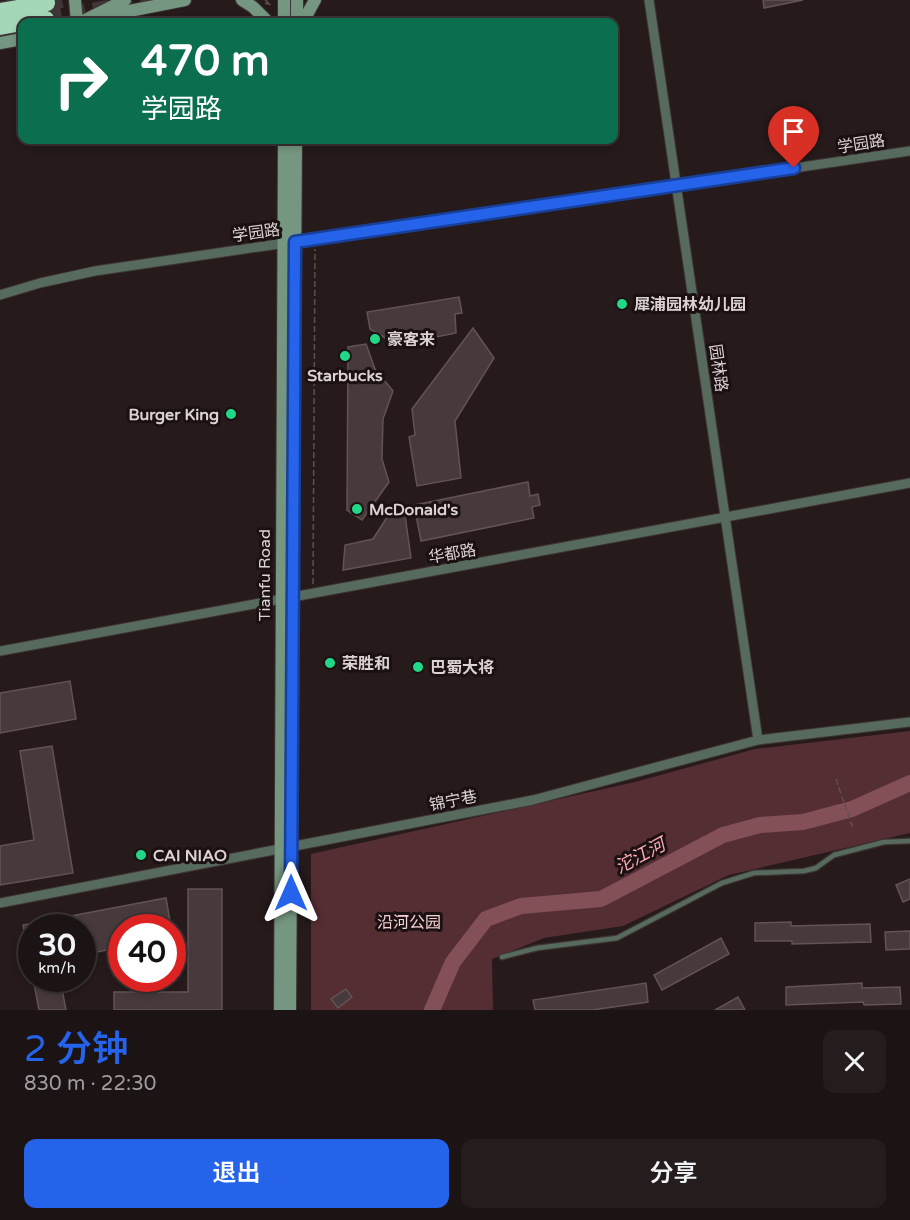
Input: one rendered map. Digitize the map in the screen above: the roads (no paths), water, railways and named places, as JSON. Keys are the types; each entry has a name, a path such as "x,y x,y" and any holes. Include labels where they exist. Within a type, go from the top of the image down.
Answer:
{"highway":[{"path":"0,11 47,11 34,18"},
{"path":"0,27 18,24"}],"street":[{"path":"75,0 78,18"},
{"path":"87,18 125,0"},
{"path":"105,18 185,0"},
{"path":"242,0 264,18"},
{"path":"297,0 297,18"},
{"path":"305,18 315,0"},
{"name":"园林路","path":"649,0 758,740"},
{"path":"278,3 283,18"},
{"path":"0,43 18,40"},
{"name":"Tianfu Road","path":"280,1010 293,597 289,242 284,144"},
{"name":"Tianfu Road","path":"290,1010 280,599 289,242 296,144"},
{"name":"学园路","path":"0,295 95,271 910,151"},
{"name":"华都路","path":"0,651 910,483"},
{"name":"锦宁巷","path":"0,903 533,800 758,740 910,722"}],"lane":[{"path":"502,957 537,948 617,938 739,876 810,870 834,855 884,842 910,842"}],"waterway":[{"name":"沱江河","path":"432,1010 453,962 486,919 521,906 601,899 723,835 760,825 803,822 852,809 910,783"}],"tunnel":[{"path":"47,3 62,0"},
{"path":"52,18 153,0"}],"place":[{"name":"犀浦园林幼儿园","path":"622,304"},
{"name":"豪客来","path":"375,339"},
{"name":"Starbucks","path":"345,356"},
{"name":"Burger King","path":"231,414"},
{"name":"McDonald's","path":"357,509"},
{"name":"荣胜和","path":"330,663"},
{"name":"巴蜀大将","path":"418,667"},
{"name":"CAI NIAO","path":"141,855"}],"park label":[{"name":"沿河公园","path":"409,922"}]}
